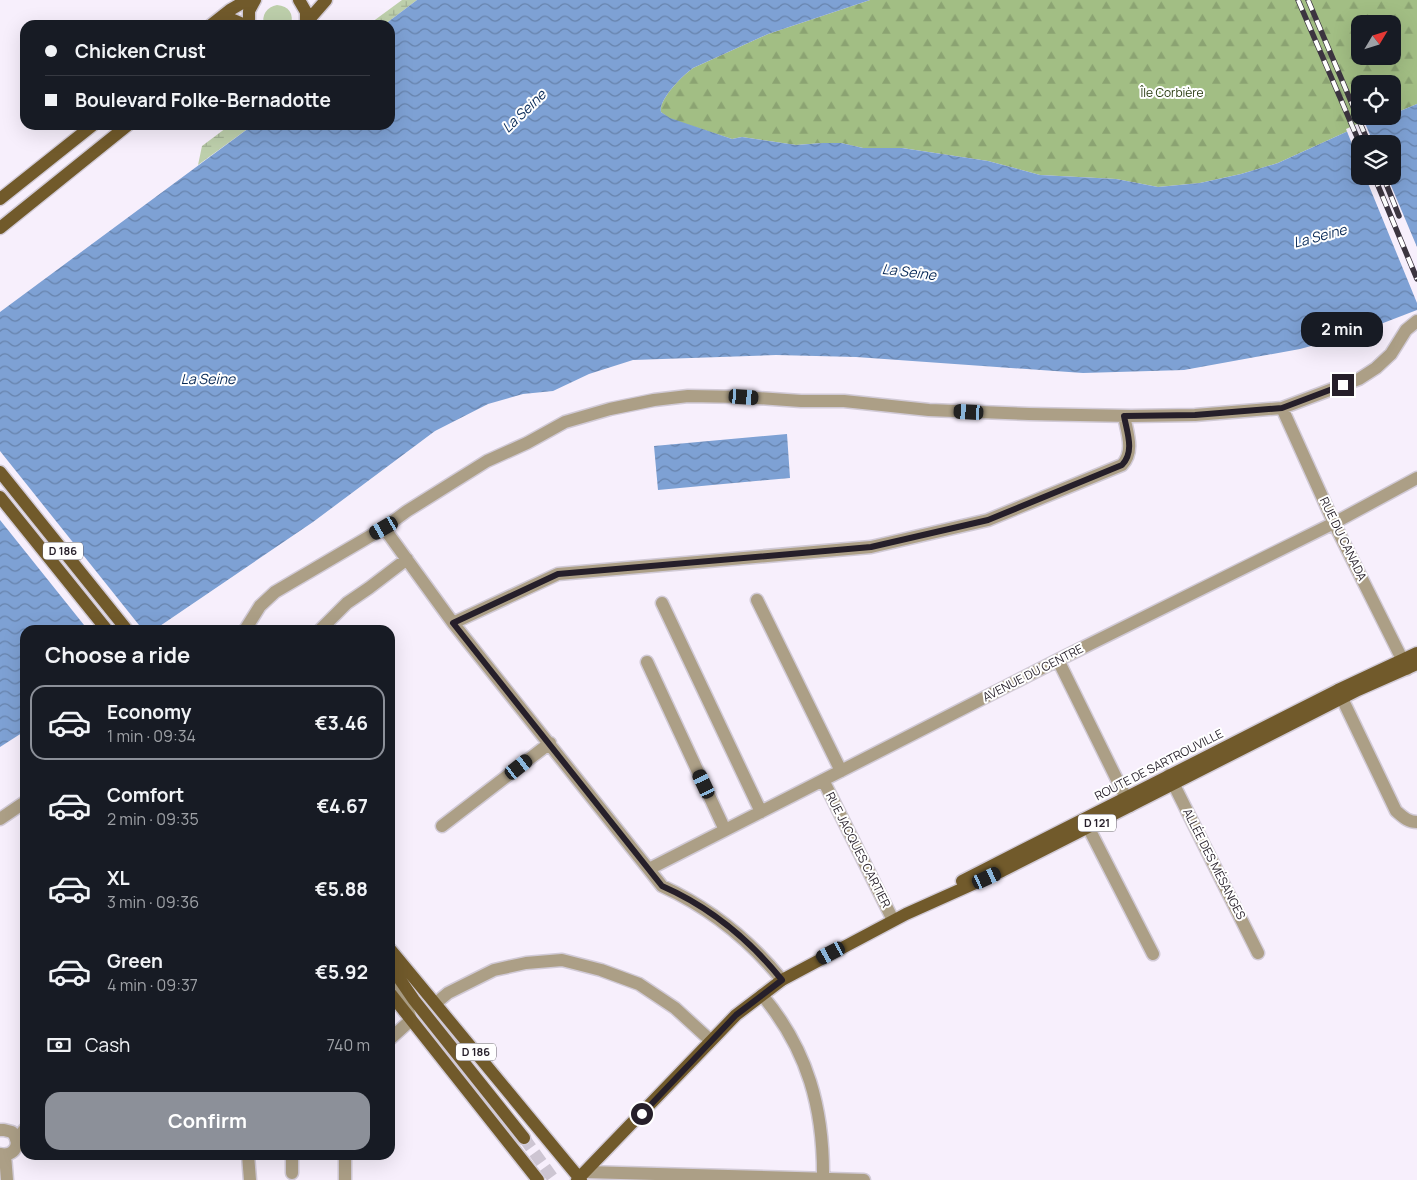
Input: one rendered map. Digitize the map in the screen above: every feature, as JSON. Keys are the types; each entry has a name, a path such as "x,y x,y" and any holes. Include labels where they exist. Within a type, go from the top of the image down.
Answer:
{"main road":[{"path":"217,20 247,0"},
{"path":"249,20 249,11 255,0"},
{"path":"299,0 306,12 306,20"},
{"path":"309,20 326,0"},
{"path":"0,199 87,130"},
{"path":"0,228 122,130"},
{"name":"D 186","path":"0,472 123,625"},
{"name":"D 186","path":"0,497 103,625"},
{"name":"ROUTE DE SARTROUVILLE","path":"581,1178 710,1040 736,1015 782,980 893,920 1002,871 1086,823 1171,779 1339,695 1409,664 1417,653"},
{"name":"D 186","path":"395,954 581,1178"},
{"name":"D 186","path":"395,972 414,1000 524,1138"},
{"name":"D 186","path":"395,989 414,1000"},
{"name":"D 186","path":"395,989 411,1020 538,1180"}],"street":[{"path":"248,625 260,606 275,592 384,528 487,461 527,443 565,422 610,409 654,400 688,396 844,401 929,410 1124,416 1195,415 1282,408 1359,378 1376,368 1397,346 1406,330 1417,321"},
{"name":"RUE DU CANADA","path":"1282,408 1334,523 1409,664"},
{"path":"453,623 558,574 871,547 988,520 1122,465 1128,459 1130,451 1124,416"},
{"name":"AVENUE DU CENTRE","path":"649,869 1058,660 1334,523 1417,478"},
{"path":"384,528 453,623 662,886 710,911 735,931 782,980"},
{"path":"324,625 347,603 407,559"},
{"path":"757,600 841,771"},
{"path":"662,603 761,812"},
{"path":"1058,660 1128,802"},
{"path":"647,662 726,830"},
{"path":"1339,695 1396,811 1404,818 1417,822"},
{"path":"442,826 550,743"},
{"name":"ALLÉE DES MÉSANGES","path":"1171,779 1258,952"},
{"name":"RUE JACQUES CARTIER","path":"823,780 893,920"},
{"path":"0,819 20,805"},
{"path":"1086,823 1153,954"},
{"path":"436,1003 448,992 494,970 526,962 562,960 601,970 639,984 675,1008 710,1040"},
{"path":"762,995 777,1013 790,1035 802,1058 810,1081 821,1127 824,1179"},
{"path":"395,1034 411,1020"},
{"path":"0,1130 20,1134"},
{"path":"7,1180 1,1155 13,1152 20,1136"},
{"path":"248,1160 250,1180"},
{"path":"292,1160 292,1173"},
{"path":"344,1160 345,1180"},
{"path":"581,1178 864,1180"}],"green space":[{"path":"402,0 417,0 391,20 375,20"},
{"name":"Île Corbière","path":"870,0 1417,0 1417,104 1401,111 1401,75 1351,75 1351,125 1361,125 1278,163 1200,183 1158,187 1116,179 1040,175 988,161 902,148 863,148 841,143 796,145 742,137 732,139 670,119 661,112 663,101 667,95 683,76 693,68 768,34"},
{"path":"277,5 285,7 290,11 292,20 263,20 270,8"},
{"path":"223,130 246,130 198,165 202,146"}],"water":[{"name":"La Seine","path":"417,0 870,0 768,34 693,68 683,76 667,95 663,101 661,112 670,118 732,139 742,137 796,145 841,143 863,148 902,148 988,161 1040,175 1116,179 1158,187 1200,183 1278,163 1361,125 1401,125 1401,111 1417,104 1417,310 1352,335 1300,349 1184,370 1083,373 856,357 776,355 633,360 589,374 553,391 523,394 488,404 435,431 313,522 161,625 20,625 20,734 0,747 0,312 246,130 395,130 395,20 391,20"},
{"path":"787,434 790,478 658,490 654,446"}],"pier":[{"path":"1355,125 1366,125 1370,135 1351,135 1351,142 1346,129"},
{"path":"1369,185 1391,185 1417,247 1417,303"},
{"path":"0,451 139,625 84,625 0,520"}],"tunnel":[{"path":"524,1138 554,1180"}],"railway":[{"path":"1298,0 1356,135"},
{"path":"1308,0 1365,135"},
{"path":"1378,185 1417,279"},
{"path":"1387,185 1399,216"}],"route":[{"path":"642,1114 736,1015 782,980 755,950 710,911 662,886 453,623 558,574 871,547 988,520 1122,465 1128,459 1130,451 1124,416 1195,415 1282,408 1343,385"}]}
